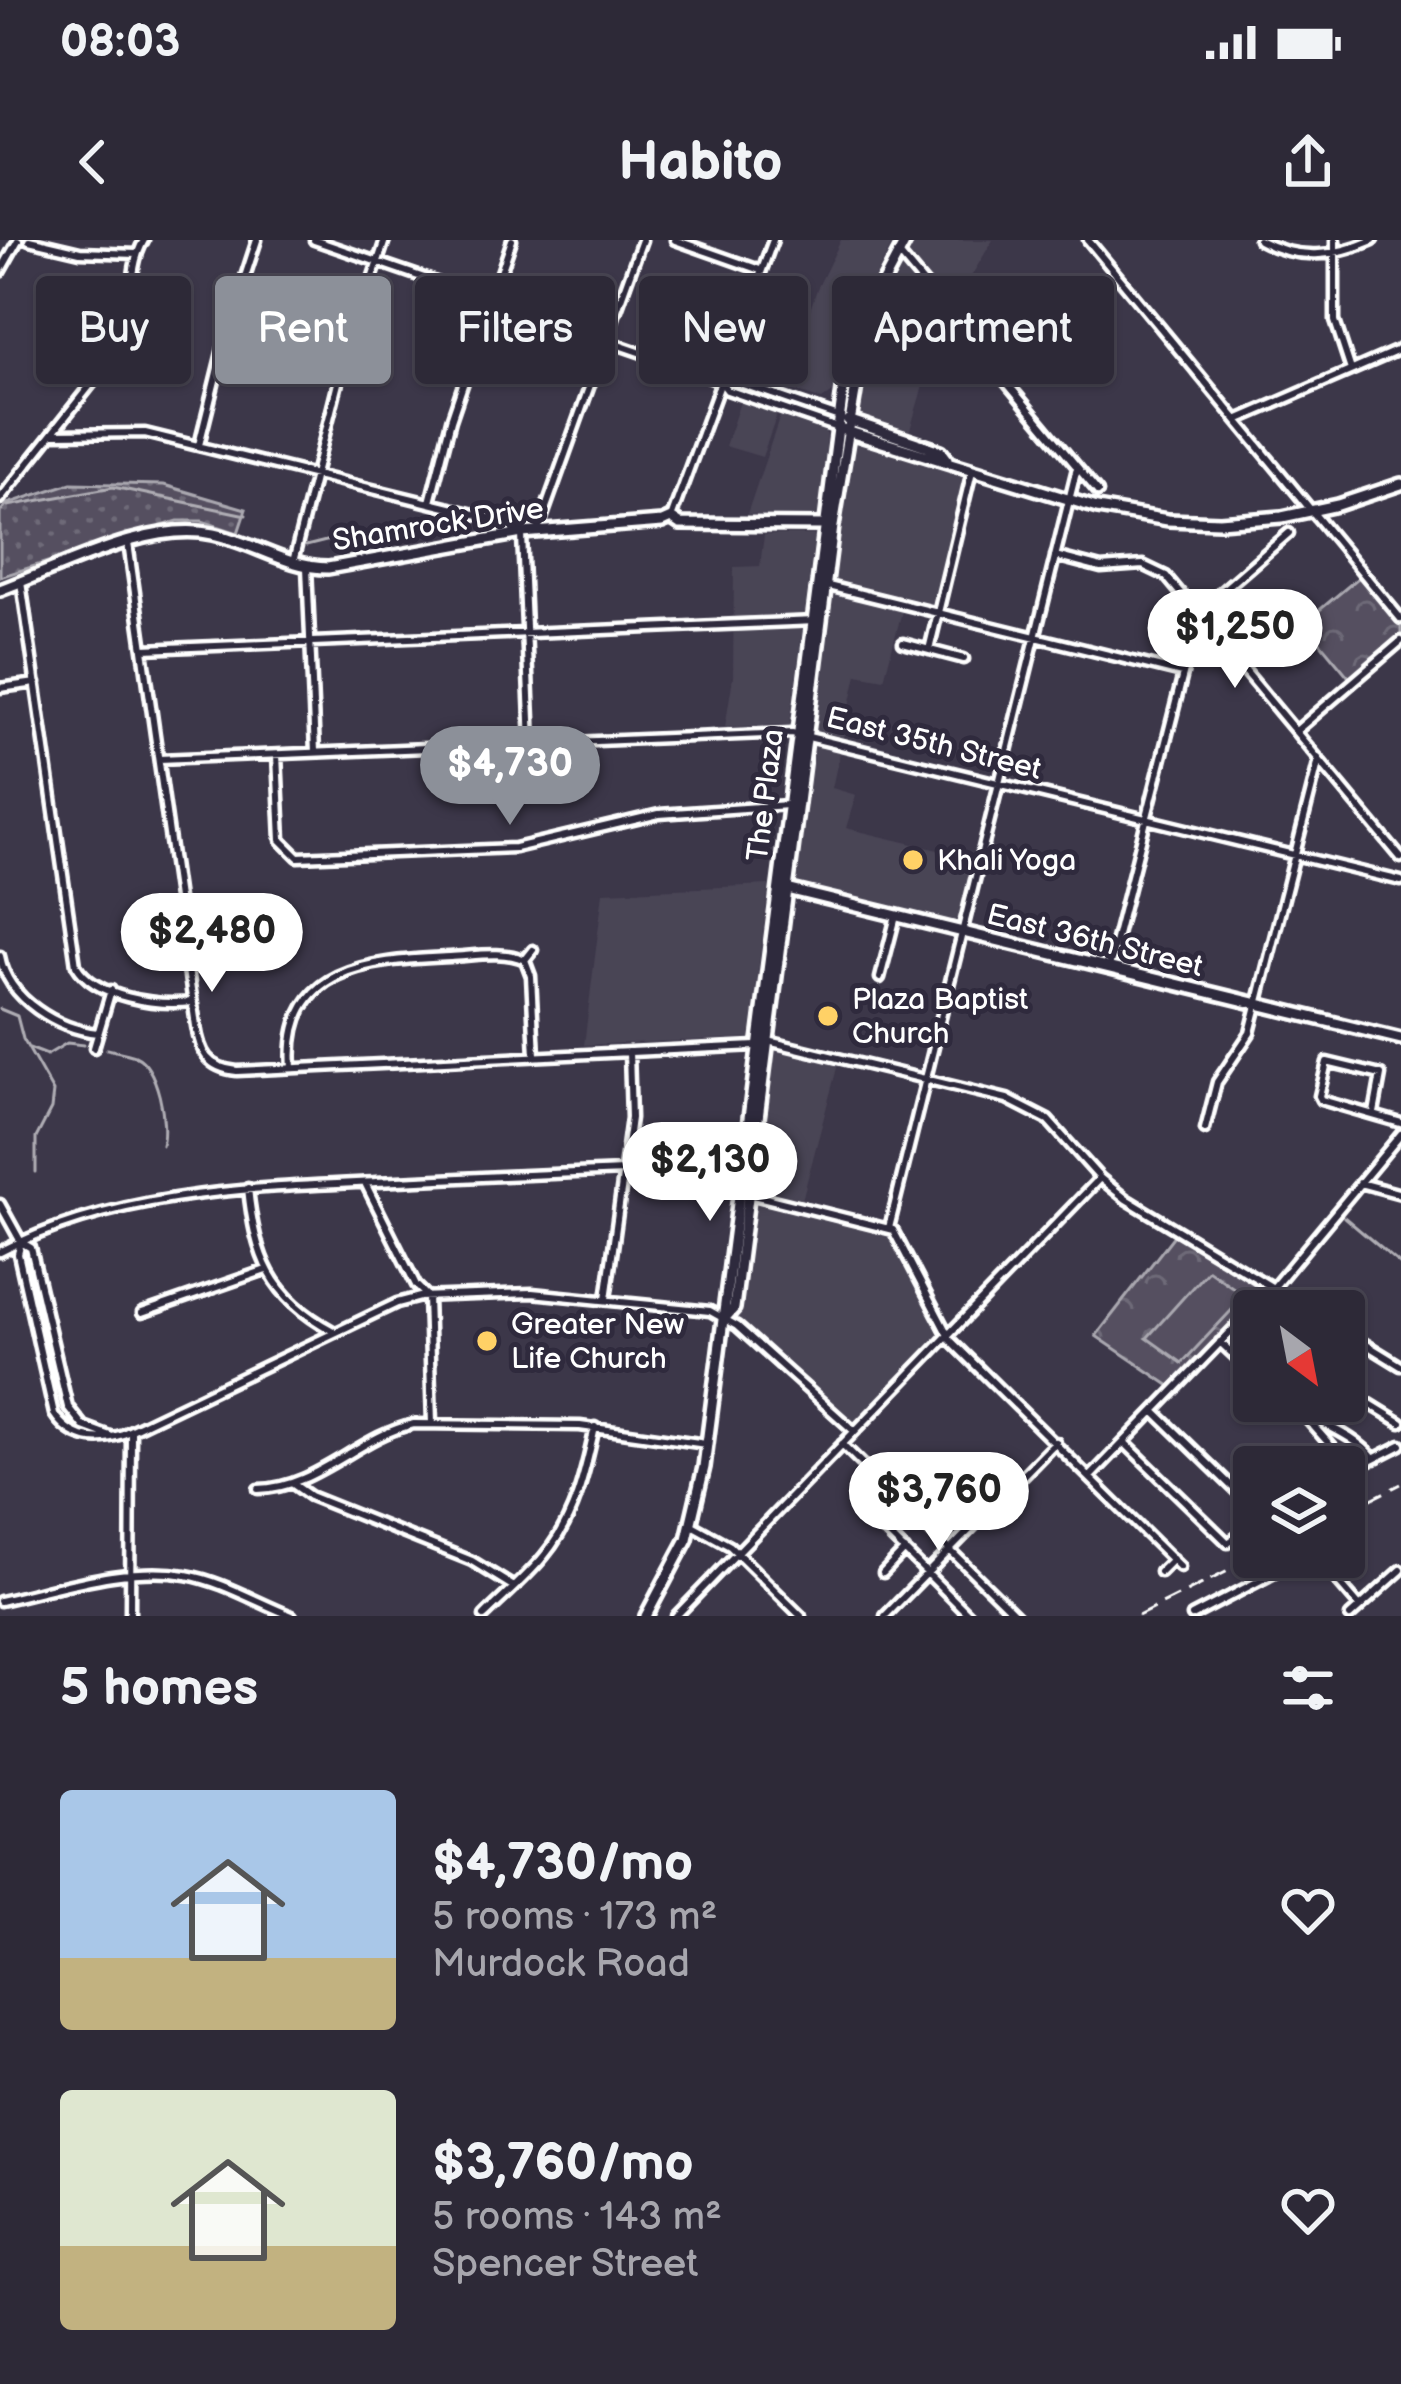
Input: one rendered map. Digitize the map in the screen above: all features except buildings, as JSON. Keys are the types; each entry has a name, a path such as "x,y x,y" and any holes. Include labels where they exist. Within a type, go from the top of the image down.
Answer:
{"street":[{"path":"0,272 18,240"},
{"path":"29,240 80,252 136,254"},
{"path":"0,499 127,338 136,254 144,240"},
{"path":"200,445 227,332 257,240"},
{"path":"314,240 417,276"},
{"path":"293,562 339,379 385,240"},
{"path":"500,276 512,240"},
{"path":"615,316 642,240"},
{"path":"675,240 760,270"},
{"path":"758,276 773,240"},
{"name":"The Plaza","path":"821,585 825,526 843,424 883,284 906,240"},
{"path":"1088,240 1401,619"},
{"path":"1259,240 1302,255 1335,254 1373,240"},
{"path":"1335,240 1335,321 1352,370"},
{"path":"898,254 1098,491"},
{"path":"1237,420 1401,349"},
{"path":"430,502 463,384"},
{"path":"538,531 591,384"},
{"path":"670,518 720,384"},
{"path":"723,384 728,390 843,424 938,461 947,459 1119,513 1181,521 1256,520 1312,511 1401,484"},
{"name":"The Plaza","path":"646,1616 670,1577 692,1525 707,1444 843,424"},
{"path":"52,434 137,432 512,522 522,533 531,743"},
{"path":"929,650 973,468"},
{"path":"890,1228 1077,468"},
{"name":"Shamrock Drive","path":"0,590 162,534 202,532 307,567 364,564 522,533 670,518 680,524 825,526"},
{"path":"1109,967 1198,613 1289,533"},
{"path":"128,543 192,1002 200,1048 212,1064 236,1071 762,1043 1007,1099 1036,1111 1100,1178 1276,1290"},
{"path":"1054,556 1101,568 1150,566 1170,580 1401,858"},
{"path":"307,567 315,752"},
{"path":"21,582 74,959 90,982 110,990 169,1004 192,1002"},
{"path":"821,585 1182,673"},
{"path":"144,649 816,621"},
{"path":"1296,731 1401,641"},
{"path":"903,643 964,659"},
{"path":"0,688 36,683"},
{"name":"East 35th Street","path":"159,759 801,736 1401,881"},
{"path":"277,754 282,844 298,857 515,848 659,814 793,804"},
{"path":"1205,1129 1217,1082 1250,1033 1319,759"},
{"name":"East 36th Street","path":"783,888 1401,1040"},
{"path":"880,979 896,916"},
{"path":"524,960 533,950"},
{"path":"292,1068 295,1031 309,1000 351,967 493,955 524,960"},
{"path":"0,956 13,984 46,1016 68,1028 98,1033"},
{"path":"524,960 531,976 536,1056"},
{"path":"94,1048 110,990"},
{"name":"The Plaza","path":"725,1318 734,1308 762,1043"},
{"path":"606,1300 632,1107 629,1052"},
{"path":"1374,1113 1382,1076 1328,1062 1318,1096 1321,1100 1401,1123"},
{"path":"1091,1476 1273,1288 1401,1134"},
{"path":"0,1252 72,1221 209,1192 624,1171"},
{"path":"676,1616 1100,1178"},
{"path":"365,1183 416,1286 428,1297 432,1423"},
{"path":"1360,1183 1401,1194"},
{"path":"248,1188 266,1270 294,1306 335,1332"},
{"path":"748,1194 890,1228 948,1335 1180,1567"},
{"path":"0,1204 21,1241 32,1248 68,1407 90,1431 117,1436"},
{"path":"21,1241 18,1254 54,1414 77,1435 102,1439 131,1431 397,1303 428,1297 532,1293 710,1311 725,1318 854,1431"},
{"path":"142,1313 266,1270"},
{"path":"1220,1342 1233,1354"},
{"path":"1365,1344 1401,1366"},
{"path":"1365,1401 1401,1423"},
{"path":"1155,1412 1233,1488"},
{"path":"1310,1422 1328,1446"},
{"path":"1316,1422 1341,1433 1374,1459"},
{"path":"258,1489 292,1484 394,1429 432,1423 595,1427 707,1444"},
{"path":"484,1616 543,1558 569,1516 595,1427"},
{"path":"130,1616 131,1431"},
{"path":"885,1616 1056,1442"},
{"path":"1125,1443 1233,1542"},
{"path":"842,1444 1017,1616"},
{"path":"1365,1464 1401,1445"},
{"path":"292,1484 310,1496 472,1561 514,1587"},
{"path":"878,1524 970,1616"},
{"path":"692,1525 737,1553 801,1616"},
{"path":"883,1574 905,1550"},
{"path":"1160,1572 1172,1559"},
{"path":"1350,1616 1401,1570"},
{"path":"0,1600 130,1575 199,1578 292,1616"},
{"path":"1192,1616 1265,1578"},
{"path":"1335,1578 1360,1607"},
{"path":"892,1609 900,1616"}],"shaded area":[{"path":"841,240 894,240 876,276 832,276 835,384 822,400 784,387 808,384 808,316"},
{"path":"913,240 993,240 971,276 898,276"},
{"path":"924,384 905,447 967,470 931,607 905,600 884,679 857,674 832,788 856,795 846,828 976,859 957,926 786,885 862,387"},
{"path":"741,399 778,412 762,457 725,446"},
{"path":"781,413 822,427 827,435 822,514 816,520 747,514"},
{"path":"764,535 815,535 790,725 725,727 733,677 734,567 760,566"},
{"path":"769,885 750,1038 584,1045 603,892"},
{"path":"768,1046 838,1064 802,1200 745,1184"},
{"path":"754,1200 894,1238 940,1333 854,1424 737,1319"}],"green space":[{"path":"71,483 164,485 246,509 238,533 202,521 178,521 0,577 0,512 7,504"},
{"path":"1364,573 1401,619 1401,641 1353,682 1304,623"},
{"path":"1175,1234 1264,1290 1233,1290 1233,1322 1170,1386 1096,1336"},
{"path":"1208,1270 1236,1290 1233,1309 1182,1363 1147,1338"}],"waterway":[{"path":"8,506 113,487 246,515"},
{"path":"381,529 390,524"},
{"path":"306,546 358,533"},
{"path":"0,1009 17,1016 23,1039 53,1092 51,1109 36,1138 36,1172"},
{"path":"29,1048 47,1055 67,1043 84,1045"},
{"path":"107,1049 135,1056 150,1071 162,1110 162,1145"},
{"path":"1344,1217 1401,1265"}],"railway":[{"path":"1365,1502 1401,1484"},
{"path":"1138,1616 1233,1568"}],"place":[{"name":"Khali Yoga","path":"913,860"},
{"name":"Plaza Baptist Church","path":"828,1016"},
{"name":"Greater New Life Church","path":"487,1341"}]}
